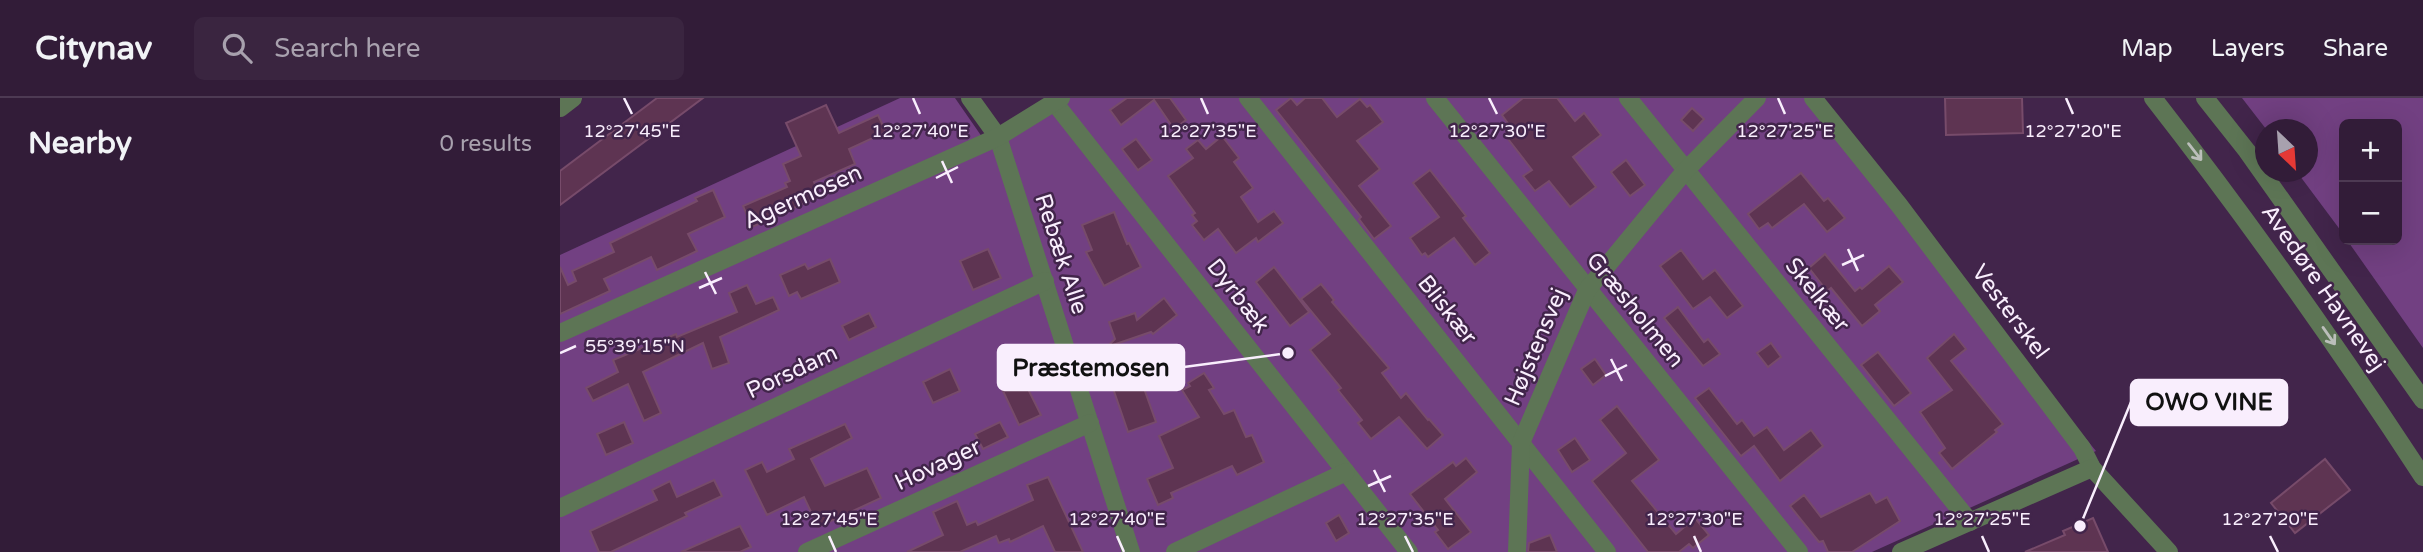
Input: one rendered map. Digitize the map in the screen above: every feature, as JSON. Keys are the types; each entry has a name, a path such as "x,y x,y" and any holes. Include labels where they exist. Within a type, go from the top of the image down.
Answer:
{"street":[{"path":"560,108 573,98"},
{"name":"Rebæk Alle","path":"970,98 998,137 1131,552"},
{"name":"Bliskær","path":"1248,98 1606,552"},
{"name":"Græsholmen","path":"1435,98 1799,552"},
{"name":"Skelkær","path":"1628,98 1969,522"},
{"name":"Højstensvej","path":"1517,552 1521,443 1587,290 1685,171 1757,98"},
{"name":"Vesterskel","path":"1813,98 1899,205 2082,448 2092,468 2169,552"},
{"name":"Avedøre Havnevej","path":"2153,98 2329,336 2423,477"},
{"name":"Avedøre Havnevej","path":"2205,98 2270,183 2423,400"},
{"name":"Agermosen","path":"560,333 998,137 1057,100"},
{"name":"Dyrbæk","path":"1057,100 1409,552"},
{"name":"Porsdam","path":"560,508 1045,281"},
{"name":"Hovager","path":"807,552 1090,423"},
{"path":"1901,552 2092,468"},
{"path":"1175,552 1346,472"}],"shaded area":[{"path":"900,98 955,98 989,147 1068,98 1805,98 2096,451 1872,552 560,552 560,255"},
{"path":"2242,98 2423,98 2423,348 2351,245 2402,245 2402,119 2339,119 2339,228 2304,182 2318,182 2318,119 2258,119"}],"building":[{"path":"657,98 703,98 560,205 560,171"},
{"path":"1127,98 1170,98 1186,120 1174,129 1154,100 1121,125 1110,110"},
{"path":"1291,98 1297,105 1305,98 1322,98 1337,117 1360,99 1367,107 1370,105 1383,122 1357,141 1380,169 1359,186 1391,226 1374,239 1359,219 1361,217 1276,110"},
{"path":"1523,98 1557,98 1575,121 1584,113 1601,135 1573,157 1596,187 1570,207 1549,181 1535,191 1523,176 1532,170 1505,135 1512,129 1502,115"},
{"path":"1945,98 2022,98 2023,133 1946,135"},
{"path":"826,105 839,133 878,115 886,132 849,149 855,164 814,182 820,196 752,227 743,206 787,187 785,183 790,181 783,164 801,156 786,123"},
{"path":"1692,108 1704,119 1693,131 1681,120"},
{"path":"1222,136 1239,158 1234,162 1253,188 1241,197 1258,222 1274,211 1283,223 1258,242 1256,238 1236,253 1218,229 1204,240 1192,225 1197,221 1192,215 1195,213 1168,176 1193,158 1186,149 1198,140 1206,149"},
{"path":"1136,139 1152,160 1138,170 1122,149"},
{"path":"1626,160 1645,185 1630,196 1611,172"},
{"path":"1430,170 1466,216 1463,218 1490,253 1475,265 1454,238 1428,257 1425,253 1422,255 1410,238 1439,217 1413,183"},
{"path":"1801,173 1824,201 1828,198 1845,218 1827,232 1804,204 1772,228 1768,223 1759,229 1748,214"},
{"path":"713,190 725,217 688,234 697,251 657,270 651,257 604,279 610,291 560,314 560,267 568,285 576,281 572,271 614,252 610,243 697,201 695,198"},
{"path":"1114,212 1127,244 1129,243 1141,267 1104,286 1086,252 1092,250 1082,225"},
{"path":"988,249 1001,278 973,290 960,261"},
{"path":"1681,250 1703,279 1715,270 1743,306 1727,318 1710,297 1693,309 1660,266"},
{"path":"1825,254 1855,291 1860,287 1862,289 1889,266 1903,282 1875,305 1880,311 1862,326 1831,288 1827,291 1809,268"},
{"path":"830,259 840,282 801,299 797,292 789,296 780,275 805,264 808,269"},
{"path":"1274,267 1309,312 1290,326 1256,282"},
{"path":"1321,284 1334,300 1332,302 1389,368 1382,373 1401,398 1406,393 1443,435 1427,449 1399,417 1371,439 1358,423 1362,420 1338,390 1341,388 1310,350 1330,334 1301,299"},
{"path":"747,285 756,304 773,297 779,310 720,337 729,363 712,369 703,343 643,372 661,413 644,421 628,384 593,401 586,388 618,372 613,360 737,312 729,293"},
{"path":"1164,298 1177,315 1153,334 1151,332 1107,347 1115,339 1109,322 1135,313 1137,320"},
{"path":"1678,307 1704,342 1708,339 1720,354 1703,366 1664,318"},
{"path":"869,313 876,327 849,340 842,326"},
{"path":"1954,334 1966,349 1951,361 2003,424 1952,469 1939,453 1945,448 1920,412 1952,390 1927,358"},
{"path":"1771,343 1781,357 1768,367 1757,353"},
{"path":"1878,352 1911,393 1894,406 1861,365"},
{"path":"1132,355 1156,422 1128,432 1105,365"},
{"path":"1595,359 1606,375 1593,385 1581,369"},
{"path":"950,369 960,391 933,403 923,382"},
{"path":"1204,373 1214,388 1209,390 1224,414 1234,410 1246,437 1252,435 1264,462 1237,475 1232,466 1171,493 1173,498 1158,505 1147,479 1173,468 1159,436 1199,417 1182,390"},
{"path":"1024,381 1041,415 1019,425 1003,391"},
{"path":"1709,388 1737,424 1742,420 1754,436 1767,427 1784,450 1811,430 1823,446 1780,481 1754,446 1741,456 1695,398"},
{"path":"1617,406 1659,460 1632,481 1676,534 1695,518 1709,535 1693,548 1689,544 1679,552 1648,552 1592,481 1626,453 1600,420"},
{"path":"624,422 633,443 606,455 597,434"},
{"path":"1000,422 1008,437 983,449 975,434"},
{"path":"845,424 852,438 811,459 825,486 867,468 881,498 818,527 804,497 767,515 745,470 762,462 767,472 794,459 789,449"},
{"path":"1575,438 1590,460 1572,472 1558,450"},
{"path":"1466,458 1477,472 1445,499 1471,532 1448,549 1435,532 1438,530 1410,494 1453,462 1456,466"},
{"path":"2325,459 2350,490 2295,533 2271,503"},
{"path":"1048,477 1083,552 1055,552 1043,526 1010,542 1009,539 999,543 996,536 960,552 907,552 943,535 933,512 957,501 967,525 976,521 978,525 1033,500 1027,485"},
{"path":"714,480 722,496 611,552 599,552 590,531 657,500 652,490 670,481 677,497"},
{"path":"1870,493 1876,503 1887,497 1900,521 1852,552 1828,552 1823,541 1819,542 1790,506 1804,495 1821,517"},
{"path":"1339,515 1349,533 1336,541 1326,523"},
{"path":"2093,518 2108,552 2025,552 2065,535 2063,531"},
{"path":"740,526 751,547 740,552 681,552"},
{"path":"1550,535 1557,552 1528,552 1529,543"}],"place":[{"name":"Præstemosen","path":"1288,353"},
{"name":"OWO VINE","path":"2080,526"}]}
